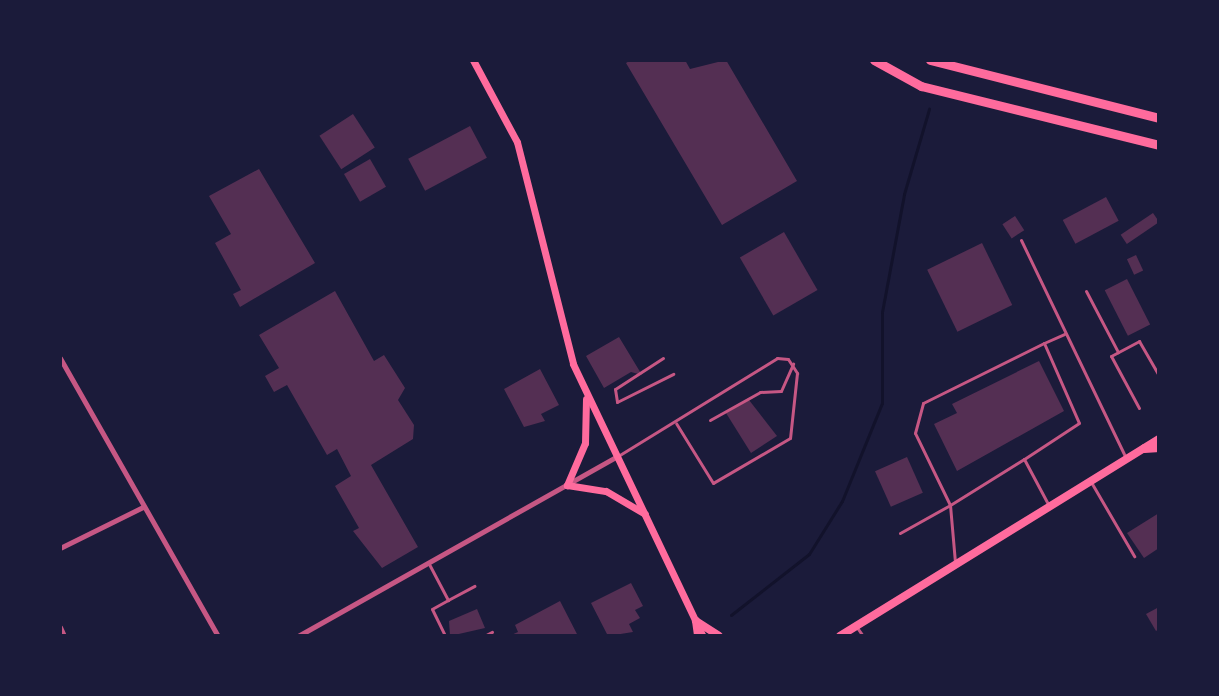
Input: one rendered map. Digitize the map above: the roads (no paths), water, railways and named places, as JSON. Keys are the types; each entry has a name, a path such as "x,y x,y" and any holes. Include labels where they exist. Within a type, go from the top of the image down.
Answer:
{"highway":[{"path":"874,60 921,86 1159,145"},
{"path":"930,60 1159,118"},
{"path":"1144,448 1159,447"}],"main road":[{"path":"473,60 517,142 585,392 646,514 701,636"},
{"path":"585,392 585,443 567,485 606,491 646,514"},
{"path":"840,636 1159,439"},
{"path":"696,621 719,636"}],"street":[{"path":"60,358 218,636"},
{"path":"298,636 618,456"},
{"path":"60,548 143,507"},
{"path":"60,627 64,636"}],"lane":[{"path":"1021,240 1127,459"},
{"path":"1086,291 1118,352"},
{"path":"955,566 950,505 915,433 923,403 1064,334"},
{"path":"1139,408 1111,356 1139,341 1159,375"},
{"path":"900,533 1079,423 1044,343"},
{"path":"663,358 614,390 617,402 673,374"},
{"path":"618,456 777,358 793,364"},
{"path":"710,420 760,392 781,391 793,364"},
{"path":"676,423 713,483 790,438 793,364"},
{"path":"1024,459 1049,507"},
{"path":"1091,482 1134,556"},
{"path":"429,564 448,600"},
{"path":"445,636 432,609 474,586"},
{"path":"856,626 863,636"},
{"path":"484,636 492,632"}],"waterway":[{"path":"731,615 809,554 842,501 882,403 882,312 904,194 929,109"}]}
